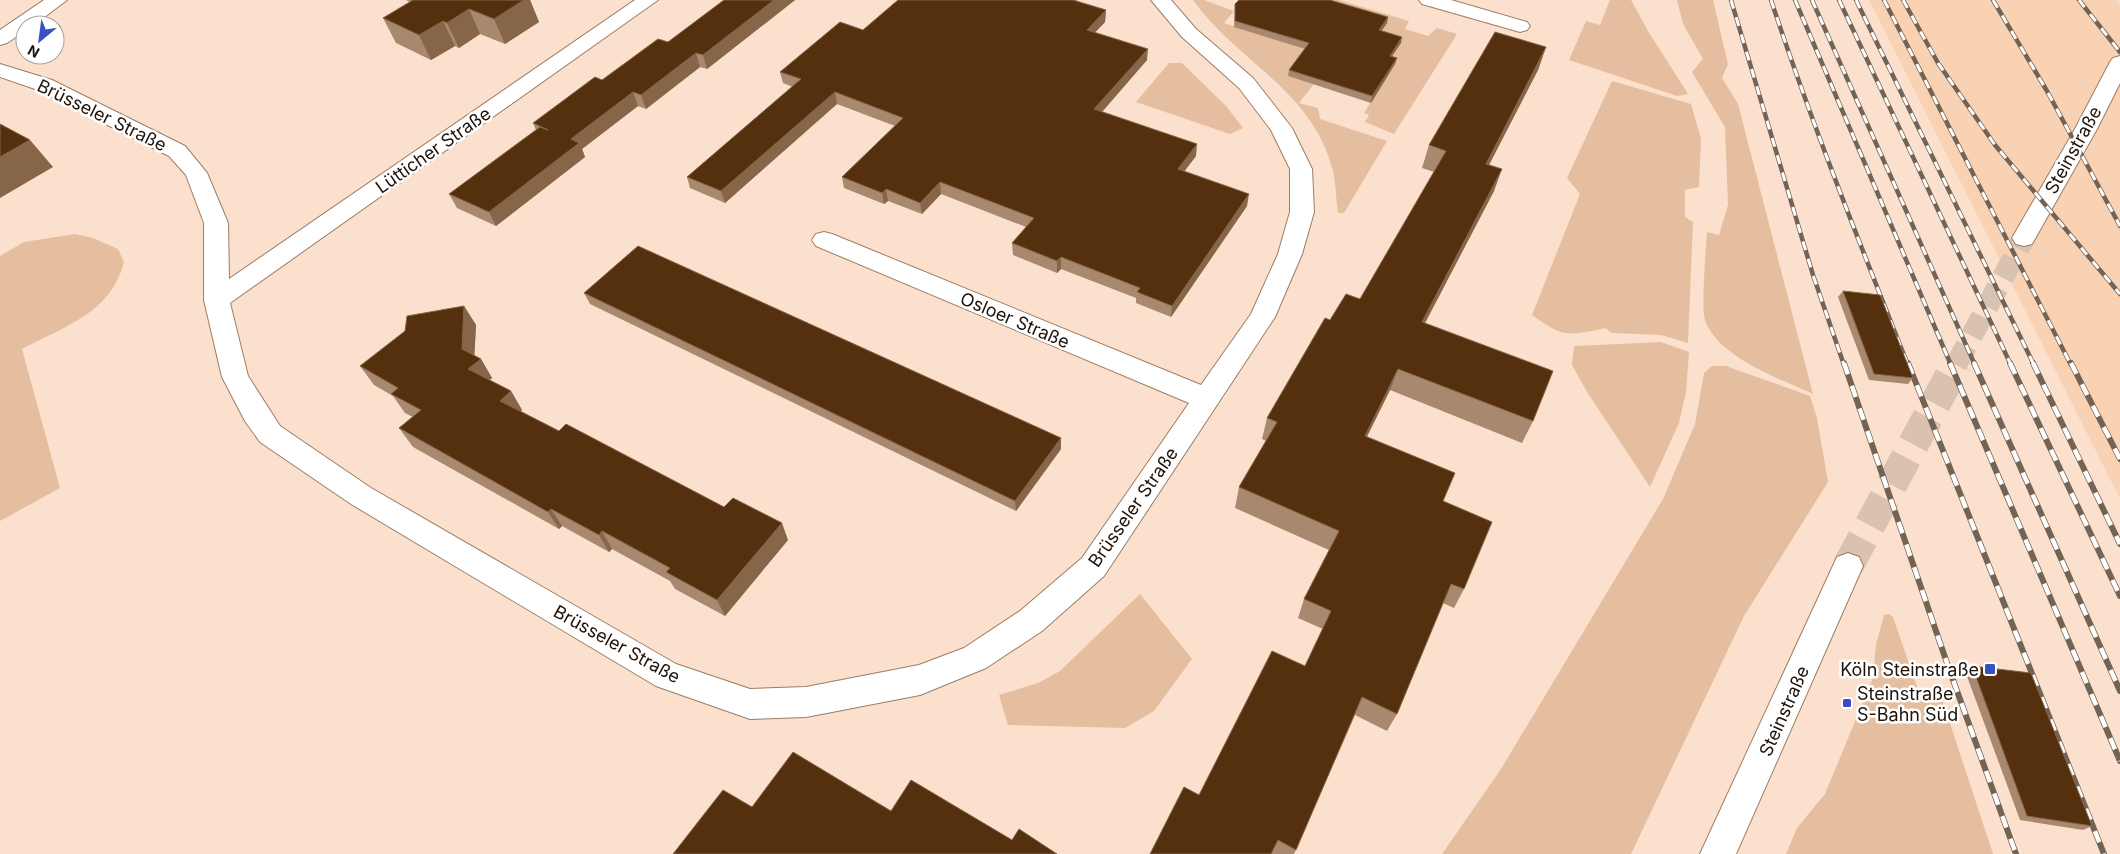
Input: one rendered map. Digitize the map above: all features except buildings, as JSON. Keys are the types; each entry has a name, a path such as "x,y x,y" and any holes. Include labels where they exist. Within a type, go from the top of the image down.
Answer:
{"street":[{"path":"0,39 57,0"},
{"name":"Lütticher Straße","path":"217,300 648,0"},
{"name":"Brüsseler Straße","path":"0,70 45,85 177,151 196,173 216,223 217,300 235,377 255,413 270,434 361,496 667,676 750,704 806,702 920,680 975,658 1023,627 1093,568 1262,317 1290,254 1302,212 1301,169 1281,128 1246,83 1189,32 1161,0"},
{"path":"1430,0 1520,26"},
{"name":"Steinstraße","path":"2024,238 2086,129 2120,62"},
{"name":"Osloer Straße","path":"824,240 1207,399"},
{"name":"Steinstraße","path":"1718,854 1777,728 1848,566"}],"shaded area":[{"path":"1193,0 1204,0 1234,11 1224,23 1308,50 1288,76 1314,84 1299,103 1318,108 1320,119 1387,141 1344,213 1338,213 1333,171 1323,143 1309,119 1272,78 1211,22"},
{"path":"1308,0 1339,0 1409,21 1405,29 1428,36 1437,28 1457,34 1394,134 1365,122 1369,115 1364,113 1395,64 1378,36 1386,23"},
{"path":"1610,0 1631,0 1648,31 1688,94 1677,96 1569,60 1586,21 1600,25"},
{"path":"1677,0 1713,0 1728,64 1722,78 1738,104 1813,394 1768,374 1736,356 1722,345 1712,333 1705,320 1704,291 1707,232 1719,235 1728,205 1725,127 1692,72 1703,59 1683,24"},
{"path":"1869,0 2116,0 2120,4 2120,499"},
{"path":"1169,63 1182,63 1226,106 1243,128 1230,134 1136,102"},
{"path":"1612,81 1691,104 1701,139 1699,187 1685,190 1685,217 1693,222 1688,343 1661,335 1612,333 1605,328 1582,333 1567,333 1552,328 1532,315 1580,194 1567,178"},
{"path":"75,234 93,238 118,249 124,262 118,279 109,294 97,306 70,325 22,349 60,488 0,521 0,256 24,242"},
{"path":"1661,342 1689,352 1686,392 1679,423 1650,487 1587,392 1572,365 1574,346"},
{"path":"1712,366 1726,366 1810,396 1817,418 1828,482 1744,616 1631,854 1442,854 1501,769 1663,499 1695,424 1704,373"},
{"path":"1140,594 1192,659 1154,711 1125,728 1008,725 999,695 1038,683 1060,671"},
{"path":"1889,614 1893,617 1921,698 1943,702 1993,854 1786,854 1797,828 1825,794 1873,678 1876,645 1884,615"}],"tunnel":[{"path":"1956,365 2024,238"},
{"path":"1848,566 1957,363"}],"railway":[{"path":"1731,0 1813,275 1844,365"},
{"path":"1771,0 1854,229 1908,365"},
{"path":"1795,0 1951,365"},
{"path":"1812,0 1975,365"},
{"path":"1839,0 2011,365"},
{"path":"1856,0 2034,365"},
{"path":"1884,0 2071,365"},
{"path":"1903,0 1938,63 1995,145 2120,294"},
{"path":"1993,0 2047,91 2120,226"},
{"path":"2079,0 2120,52"},
{"path":"1844,363 1948,666 2016,854"},
{"path":"1908,363 2104,854"},
{"path":"1950,363 2120,761"},
{"path":"1974,363 2120,691"},
{"path":"2010,363 2120,596"},
{"path":"2033,363 2120,544"},
{"path":"2071,363 2120,459"}],"place":[{"name":"Köln Steinstraße","path":"1990,669"},
{"name":"Steinstraße S-Bahn Süd","path":"1847,703"}]}
